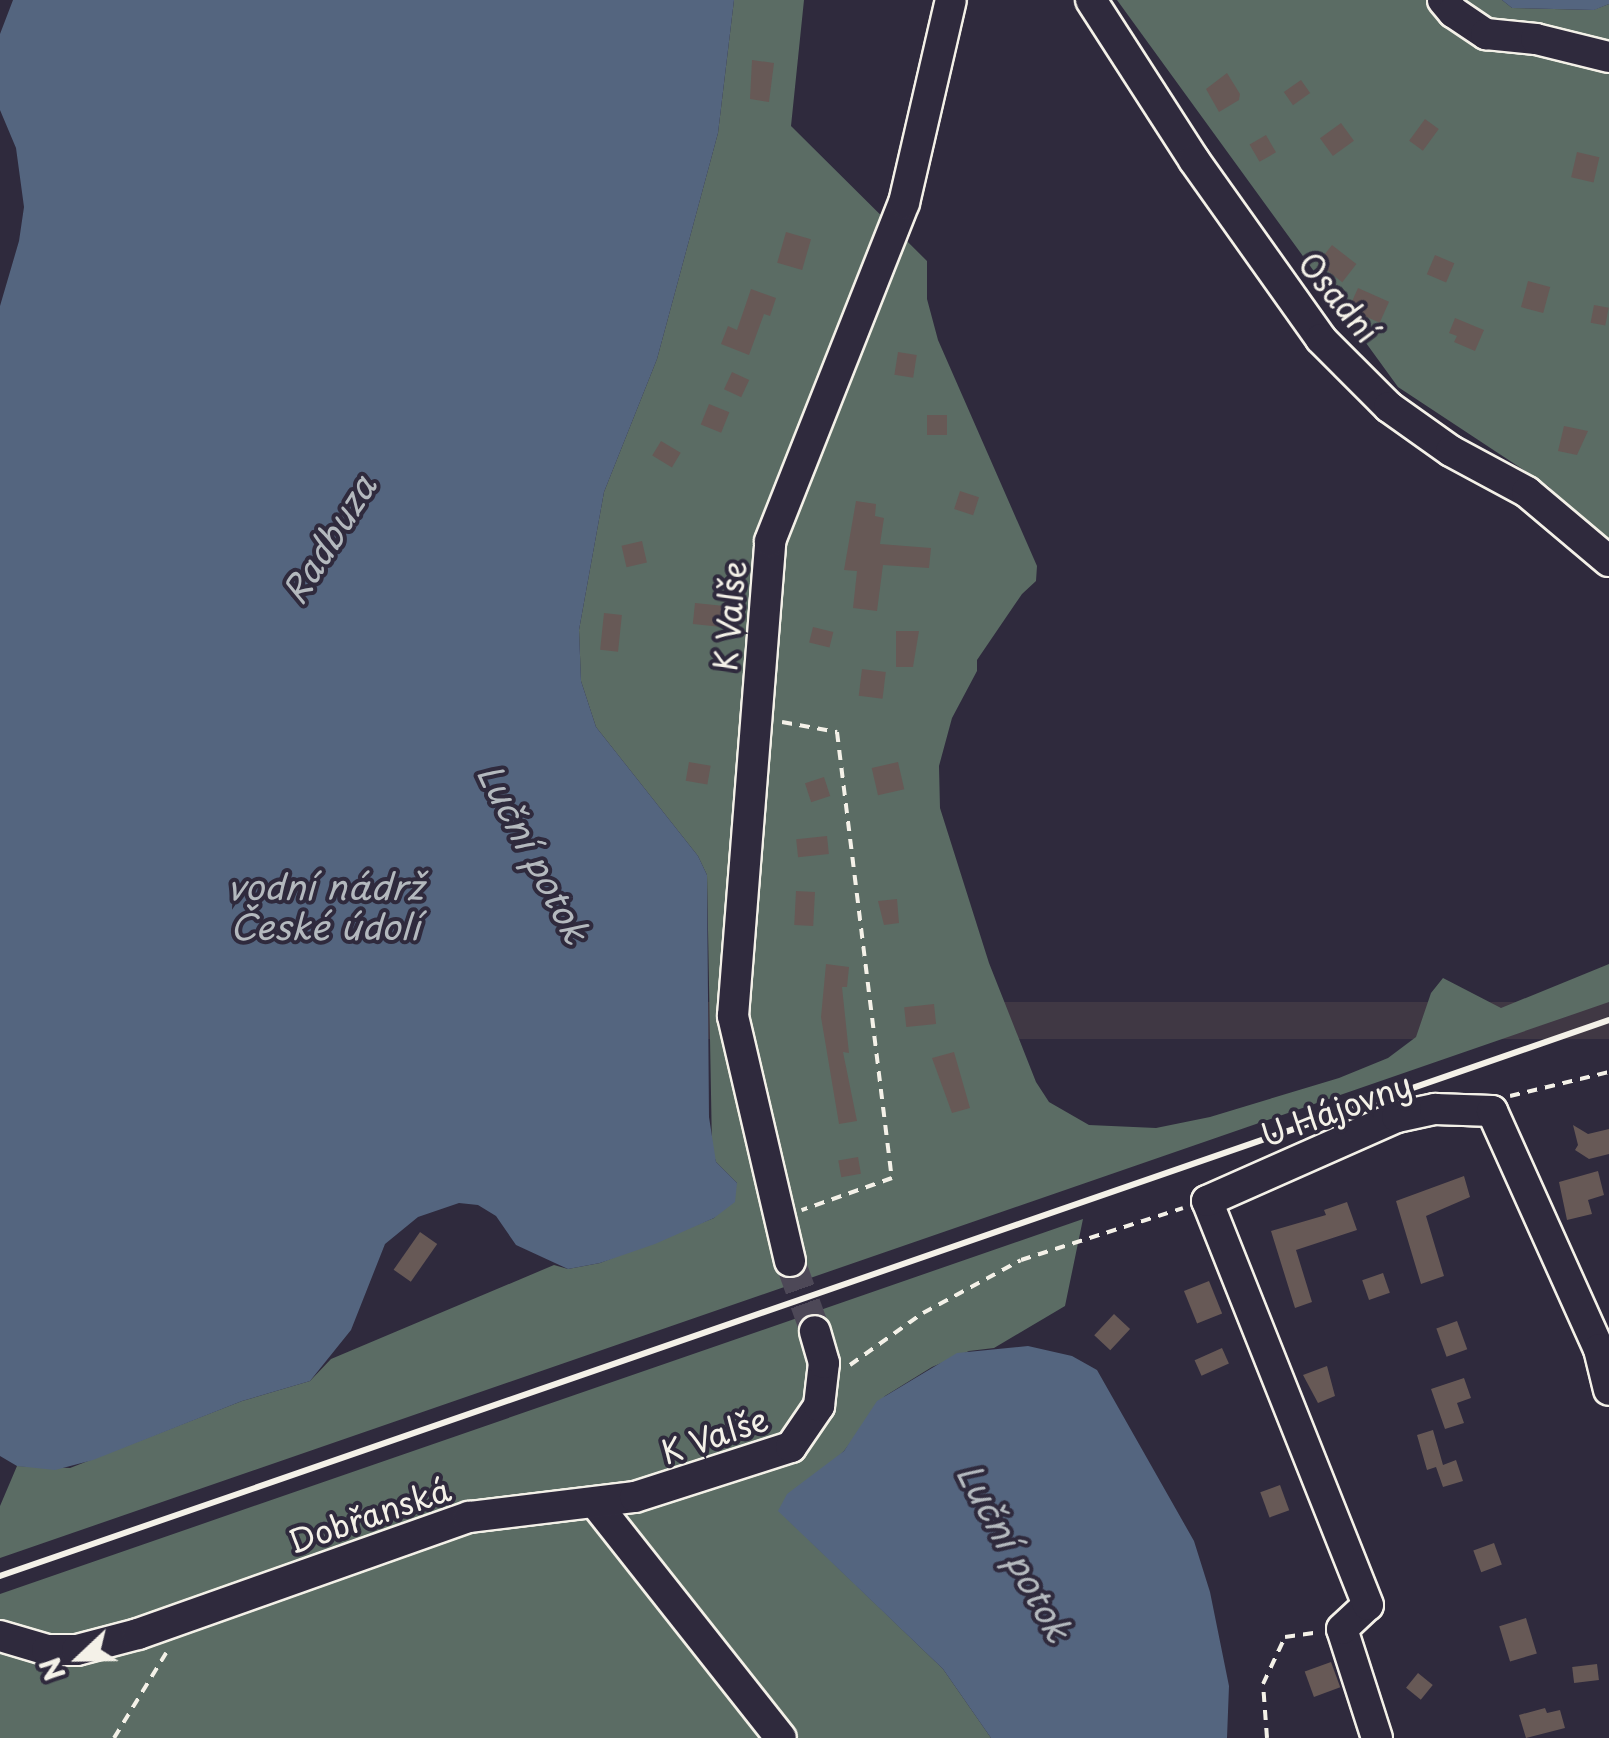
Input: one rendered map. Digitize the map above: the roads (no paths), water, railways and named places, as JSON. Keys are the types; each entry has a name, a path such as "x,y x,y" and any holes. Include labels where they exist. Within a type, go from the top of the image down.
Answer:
{"street":[{"name":"K Valše","path":"790,1262 732,1016 770,541 904,203 951,0"},
{"name":"Osadní","path":"1092,0 1194,160 1321,339 1389,407 1451,451 1527,492 1609,561"},
{"path":"1443,0 1453,12 1486,34 1536,39 1609,56"},
{"name":"U Hájovny","path":"1377,1738 1342,1629 1368,1605 1207,1201 1398,1117 1435,1109 1492,1111 1599,1349 1609,1390"},
{"name":"K Valše","path":"596,1504 708,1477 792,1447 819,1406 824,1362 814,1331"},
{"path":"596,1504 782,1738"},
{"name":"Dobřanská","path":"0,1636 47,1650 77,1650 138,1634 469,1517 596,1504"}],"water":[{"name":"vodní nádrž České údolí","path":"13,0 734,0 718,133 657,359 604,492 579,630 581,681 596,727 698,856 707,875 709,1117 716,1162 737,1183 735,1202 714,1218 655,1244 600,1263 568,1269 516,1245 496,1216 478,1205 459,1203 418,1217 385,1244 351,1330 310,1381 242,1401 93,1460 55,1470 17,1466 0,1456 0,306 19,241 24,207 16,148 0,110 0,34"},
{"path":"1502,0 1609,0 1609,4 1594,10 1512,8"},
{"name":"Luční potok","path":"1028,1346 1072,1356 1097,1370 1194,1541 1210,1592 1229,1686 1227,1738 991,1738 943,1669 778,1511 787,1494 844,1451 877,1401 957,1353"}],"tunnel":[{"path":"790,1261 815,1331"}],"railway":[{"path":"0,1576 1609,1020"}],"water label":[{"name":"Radbuza","path":"328,539"}]}
